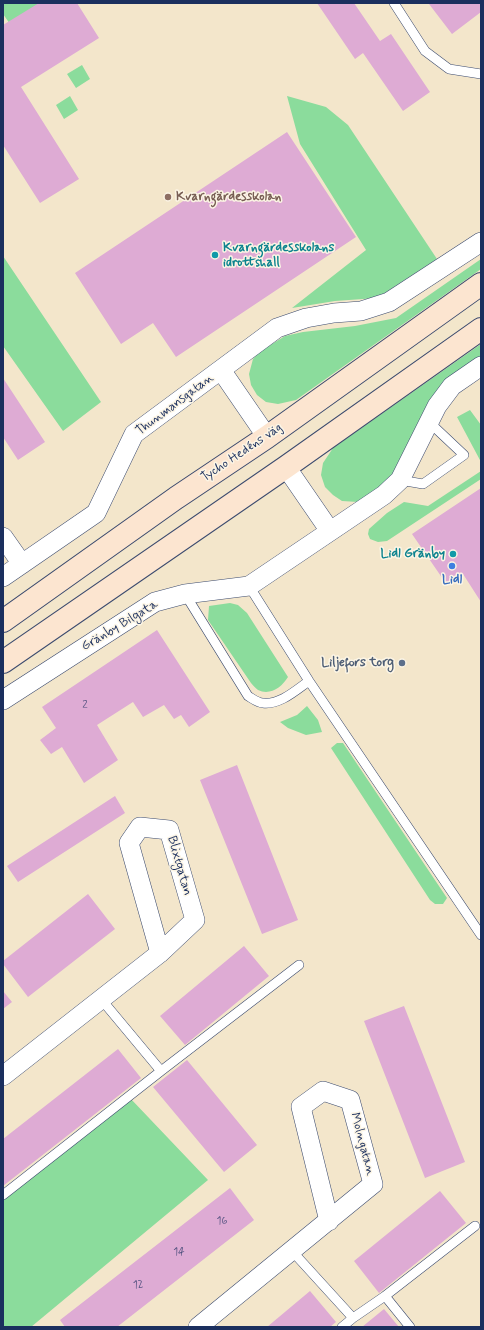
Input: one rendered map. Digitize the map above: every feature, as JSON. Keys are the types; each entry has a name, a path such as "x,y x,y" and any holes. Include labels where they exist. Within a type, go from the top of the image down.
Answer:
{"main road":[{"name":"Tycho Hedéns väg","path":"3,621 176,498 268,437 481,284"},
{"path":"3,662 286,467 481,329"}],"street":[{"name":"Thunmansgatan","path":"3,577 96,513 134,434 277,328 306,318 334,313 361,311 389,302 481,242"},
{"path":"400,480 437,406 452,386 481,366"},
{"name":"Thunmansgatan","path":"221,370 268,437"},
{"path":"286,467 330,531"},
{"name":"Gränby Bilgata","path":"3,700 155,602 185,594 249,586 384,495 400,480"},
{"path":"3,537 22,564"},
{"name":"Blixtgatan","path":"3,1076 160,953 195,920 169,830 140,827 129,843 160,953"},
{"name":"Molngatan","path":"198,1327 292,1251 373,1184 350,1100 323,1091 301,1107 329,1220"}],"lane":[{"path":"394,3 425,51 449,69 481,74"},
{"path":"400,480 423,484 464,455 429,422"},
{"path":"249,586 309,681 481,935"},
{"path":"185,594 248,696 261,703 272,703 285,698 309,681"},
{"path":"3,1195 298,965"},
{"path":"101,999 162,1071"},
{"path":"342,1327 385,1296 475,1226"},
{"path":"292,1251 353,1318"},
{"path":"385,1296 410,1327"}],"green space":[{"path":"3,3 64,3 17,34 3,14"},
{"path":"82,65 90,79 76,88 67,74"},
{"path":"70,96 78,110 64,119 56,105"},
{"path":"287,96 326,107 348,125 437,259 377,298 335,301 292,308 366,250 300,144"},
{"path":"3,256 101,402 63,431 3,346"},
{"path":"481,259 481,269 296,400 278,404 266,402 257,395 251,385 249,374 253,359 259,352 285,336 303,332 355,326 396,318"},
{"path":"481,344 481,357 412,438 390,479 377,491 358,502 342,501 325,487 321,475 323,463 333,448"},
{"path":"470,410 481,425 481,462 457,417"},
{"path":"481,471 481,479 387,541 378,542 370,539 368,534 369,529 387,513 404,502 428,506"},
{"path":"230,603 238,605 247,613 288,677 275,690 262,692 251,683 208,620 209,606"},
{"path":"307,706 318,720 322,732 306,735 288,728 280,722 297,715"},
{"path":"337,743 343,743 447,898 443,904 435,904 430,900 331,748"},
{"path":"130,1098 208,1180 31,1327 3,1327 3,1200"}],"building":[{"path":"39,3 77,3 99,38 21,87 79,179 40,203 3,145 3,25"},
{"path":"317,3 354,3 380,41 391,34 430,92 403,111 363,53 355,59"},
{"path":"481,3 481,12 452,34 429,4"},
{"name":"Kvarngärdesskolans idrottshall","path":"287,132 356,237 176,357 153,323 121,344 75,273"},
{"path":"3,378 45,442 18,460 3,437"},
{"name":"Lidl Gränby","path":"481,488 481,602 463,574 447,585 412,534"},
{"path":"157,630 210,712 189,727 181,715 174,719 164,705 143,717 133,702 97,725 118,760 84,783 62,747 51,754 40,740 56,728 42,707"},
{"path":"237,765 298,920 262,934 200,780"},
{"path":"115,796 125,813 18,882 7,866"},
{"path":"88,894 115,929 28,997 3,964 3,961"},
{"path":"244,946 269,976 185,1045 160,1016"},
{"path":"3,991 12,1002 3,1009"},
{"path":"404,1006 465,1162 425,1178 364,1021"},
{"path":"118,1049 141,1078 3,1186 3,1139"},
{"path":"187,1060 257,1145 224,1172 153,1087"},
{"path":"230,1188 254,1220 117,1327 65,1327 60,1320"},
{"path":"440,1191 466,1223 379,1293 354,1261"},
{"path":"310,1291 336,1322 330,1327 267,1327"},
{"path":"384,1309 399,1327 362,1327"}],"place":[{"name":"Kvarngärdesskolan","path":"168,197"},
{"name":"Kvarngärdesskolans idrottshall","path":"215,255"},
{"name":"Lidl Gränby","path":"453,554"},
{"name":"Lidl","path":"452,566"},
{"name":"Liljefors torg","path":"402,663"}]}
